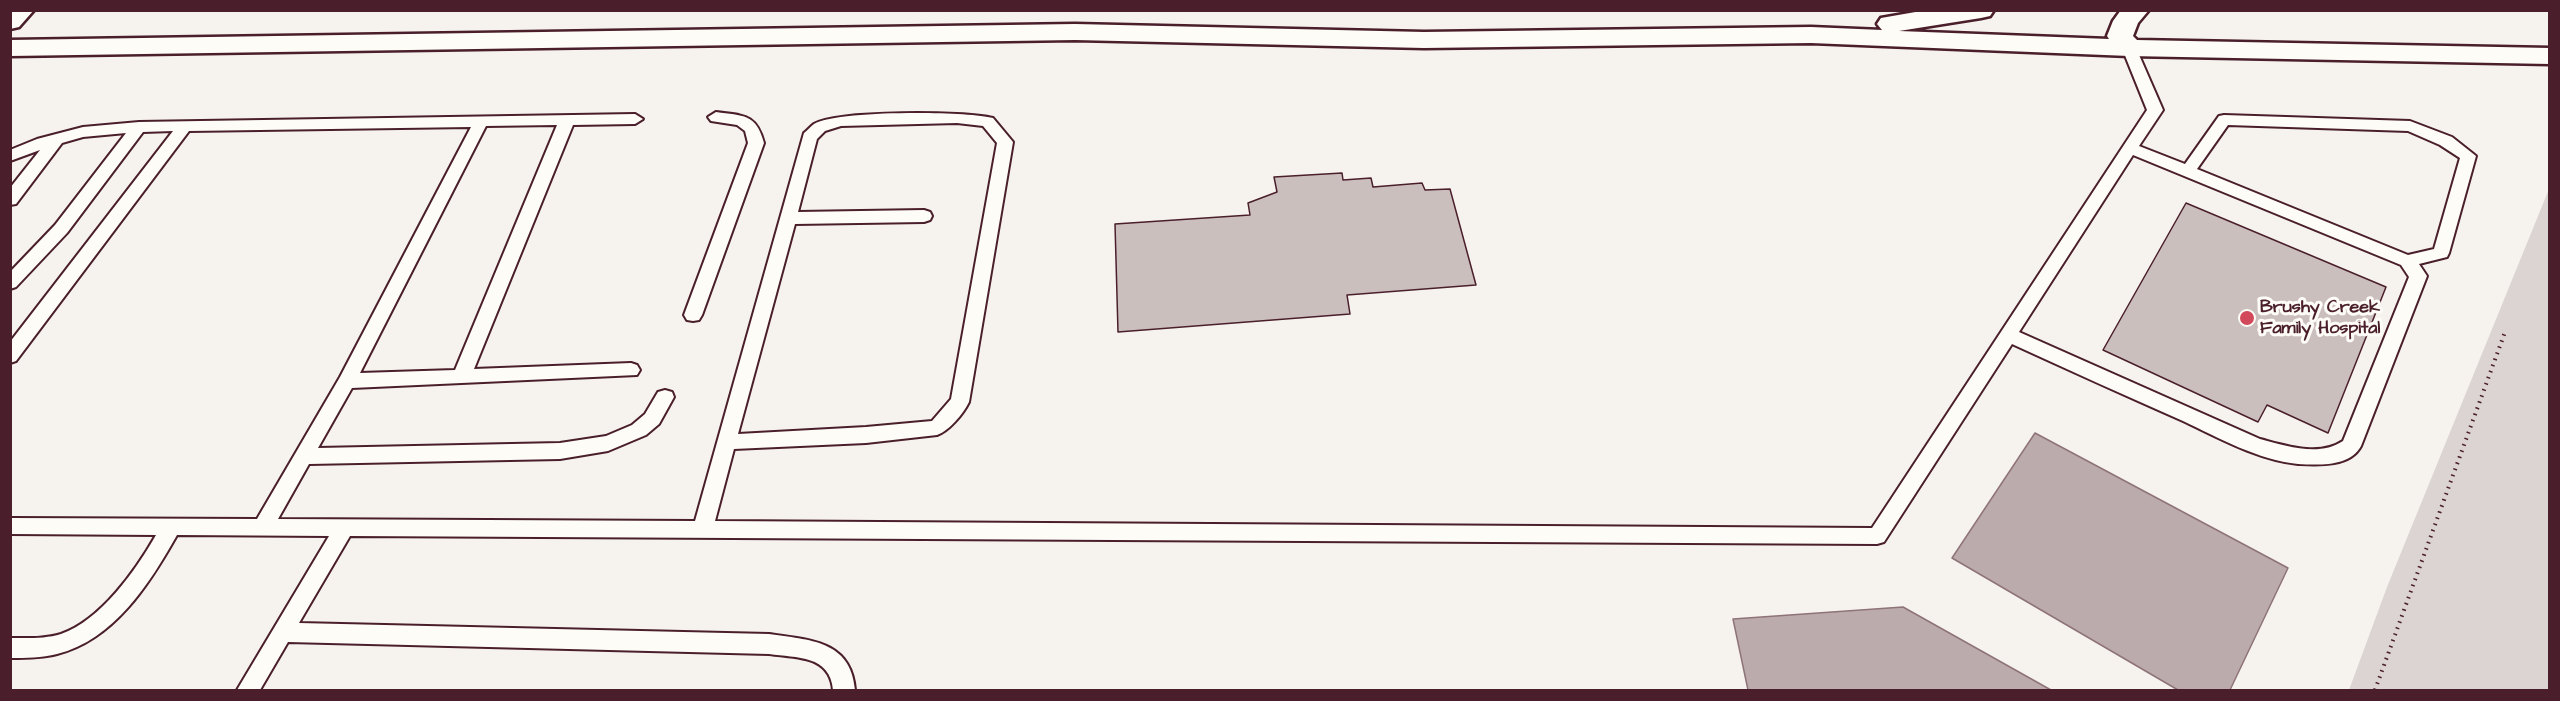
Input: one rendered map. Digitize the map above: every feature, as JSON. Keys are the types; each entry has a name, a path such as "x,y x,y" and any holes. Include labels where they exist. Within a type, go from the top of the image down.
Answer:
{"main road":[{"path":"10,21 21,10"},
{"path":"1811,35 1981,10"},
{"path":"2129,48 2120,36 2126,21 2136,10"},
{"path":"10,48 1076,32 1424,40 1811,35 2129,48 2550,56"}],"lane":[{"path":"10,526 1877,536 2155,110 2129,48"},
{"path":"693,315 756,143 752,128 741,121 716,117"},
{"path":"703,529 810,137 820,127 841,121 957,118 988,122 1005,142 960,402 937,428 866,435 728,442"},
{"path":"10,156 83,132 139,127 635,119"},
{"path":"462,376 567,120"},
{"path":"2188,171 2224,120 2410,126 2446,141 2468,156 2441,253 2407,261"},
{"path":"263,527 347,381 481,122"},
{"path":"10,356 185,126"},
{"path":"10,283 62,229 139,127"},
{"path":"10,200 56,140"},
{"path":"2008,335 2256,446 2297,456 2335,456 2351,446 2418,276 2407,261 2130,148"},
{"path":"788,218 924,216"},
{"path":"347,381 631,370"},
{"path":"303,456 560,450 608,443 639,430 652,419 665,397"},
{"path":"10,648 40,648 73,639 114,608 150,566 171,527"},
{"path":"248,690 345,527"},
{"path":"283,632 769,644 822,652 843,674 844,690"}],"path":[{"path":"2375,690 2505,332"}],"shaded area":[{"path":"2549,189 2549,690 2349,690 2387,587"},
{"path":"2035,433 2288,568 2230,690 2178,690 1952,558"},
{"path":"1903,607 2051,690 1748,690 1733,619"}],"building":[{"path":"1342,173 1343,180 1371,178 1373,187 1422,183 1425,190 1450,189 1476,285 1347,295 1350,314 1118,332 1115,224 1250,215 1248,203 1277,192 1274,177"},
{"name":"Brushy Creek Family Hospital","path":"2186,203 2386,287 2328,433 2267,405 2258,422 2103,350"}],"place":[{"name":"Brushy Creek Family Hospital","path":"2247,318"}]}
